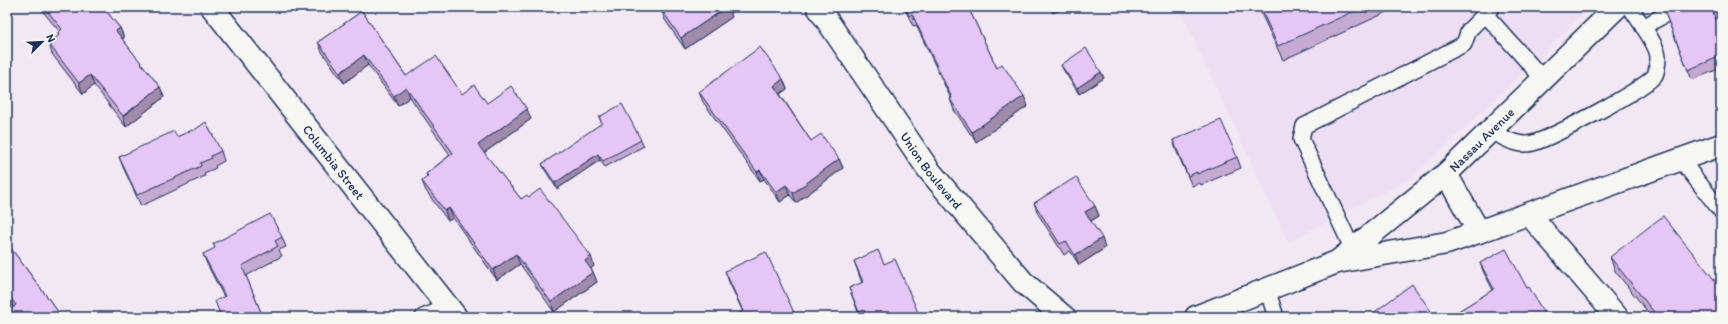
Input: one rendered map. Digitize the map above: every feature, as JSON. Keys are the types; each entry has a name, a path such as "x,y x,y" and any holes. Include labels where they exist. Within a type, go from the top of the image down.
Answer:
{"street":[{"name":"Columbia Street","path":"212,7 452,312"},
{"name":"Union Boulevard","path":"818,7 928,169 1023,282 1064,317"},
{"name":"Nassau Avenue","path":"1345,256 1446,174 1617,7"},
{"name":"Nassau Avenue","path":"1196,317 1345,256 1447,243 1721,145"},
{"path":"1446,174 1479,232"},
{"path":"1529,214 1617,317"}],"lane":[{"path":"1491,131 1516,144 1533,143 1563,130 1640,87 1654,75 1658,55 1630,7"},
{"path":"1643,27 1679,7"},
{"path":"1345,256 1301,139 1304,126 1464,44 1469,30 1486,9 1543,79"},
{"path":"1681,160 1721,211"},
{"path":"1267,289 1276,317"},
{"path":"423,317 452,312"}],"shaded area":[{"path":"1179,7 1591,7 1413,177 1288,242"}],"building":[{"path":"44,7 103,7 120,28 116,31 160,87 123,116 90,75 79,83 49,44 59,35 58,33 62,29"},
{"path":"664,7 727,7 681,38 661,9"},
{"path":"905,7 968,7 997,68 1002,64 1024,96 972,132 950,99 952,98 912,14 909,16"},
{"path":"1260,7 1363,7 1278,46"},
{"path":"1677,7 1711,7 1721,32 1721,56 1688,70 1665,13"},
{"path":"362,11 406,76 436,56 462,94 474,85 487,103 511,86 527,109 478,145 521,199 527,195 529,197 540,189 591,256 585,261 593,272 551,302 516,254 493,270 449,208 445,211 422,181 428,176 426,174 453,153 406,87 394,96 364,55 340,73 318,42"},
{"path":"760,47 783,79 774,86 811,141 821,134 839,159 793,193 786,185 776,192 760,170 757,172 699,92"},
{"path":"1086,48 1101,72 1077,88 1061,65"},
{"path":"622,104 641,140 603,161 598,154 555,183 542,164 602,123 599,117"},
{"path":"1221,120 1237,157 1197,174 1197,172 1188,176 1173,140"},
{"path":"206,122 221,151 211,156 212,158 200,163 201,166 137,195 119,157 174,131 177,137 192,130 193,131"},
{"path":"1076,177 1095,206 1085,212 1102,238 1075,255 1066,241 1060,244 1034,203"},
{"path":"270,214 282,237 275,241 278,246 242,266 263,317 221,317 215,301 225,296 203,254 215,248 213,244"},
{"path":"1663,216 1721,288 1721,317 1658,317 1610,257"},
{"path":"7,243 62,317 7,317 7,313 16,305 7,293"},
{"path":"1506,249 1527,288 1529,287 1546,317 1460,317 1457,312 1494,289 1480,263"},
{"path":"878,250 884,264 895,259 920,317 867,317 864,310 859,312 849,288 863,282 854,261"},
{"path":"766,252 796,317 740,317 739,313 743,311 725,271"},
{"path":"1412,284 1435,317 1368,317"}]}
